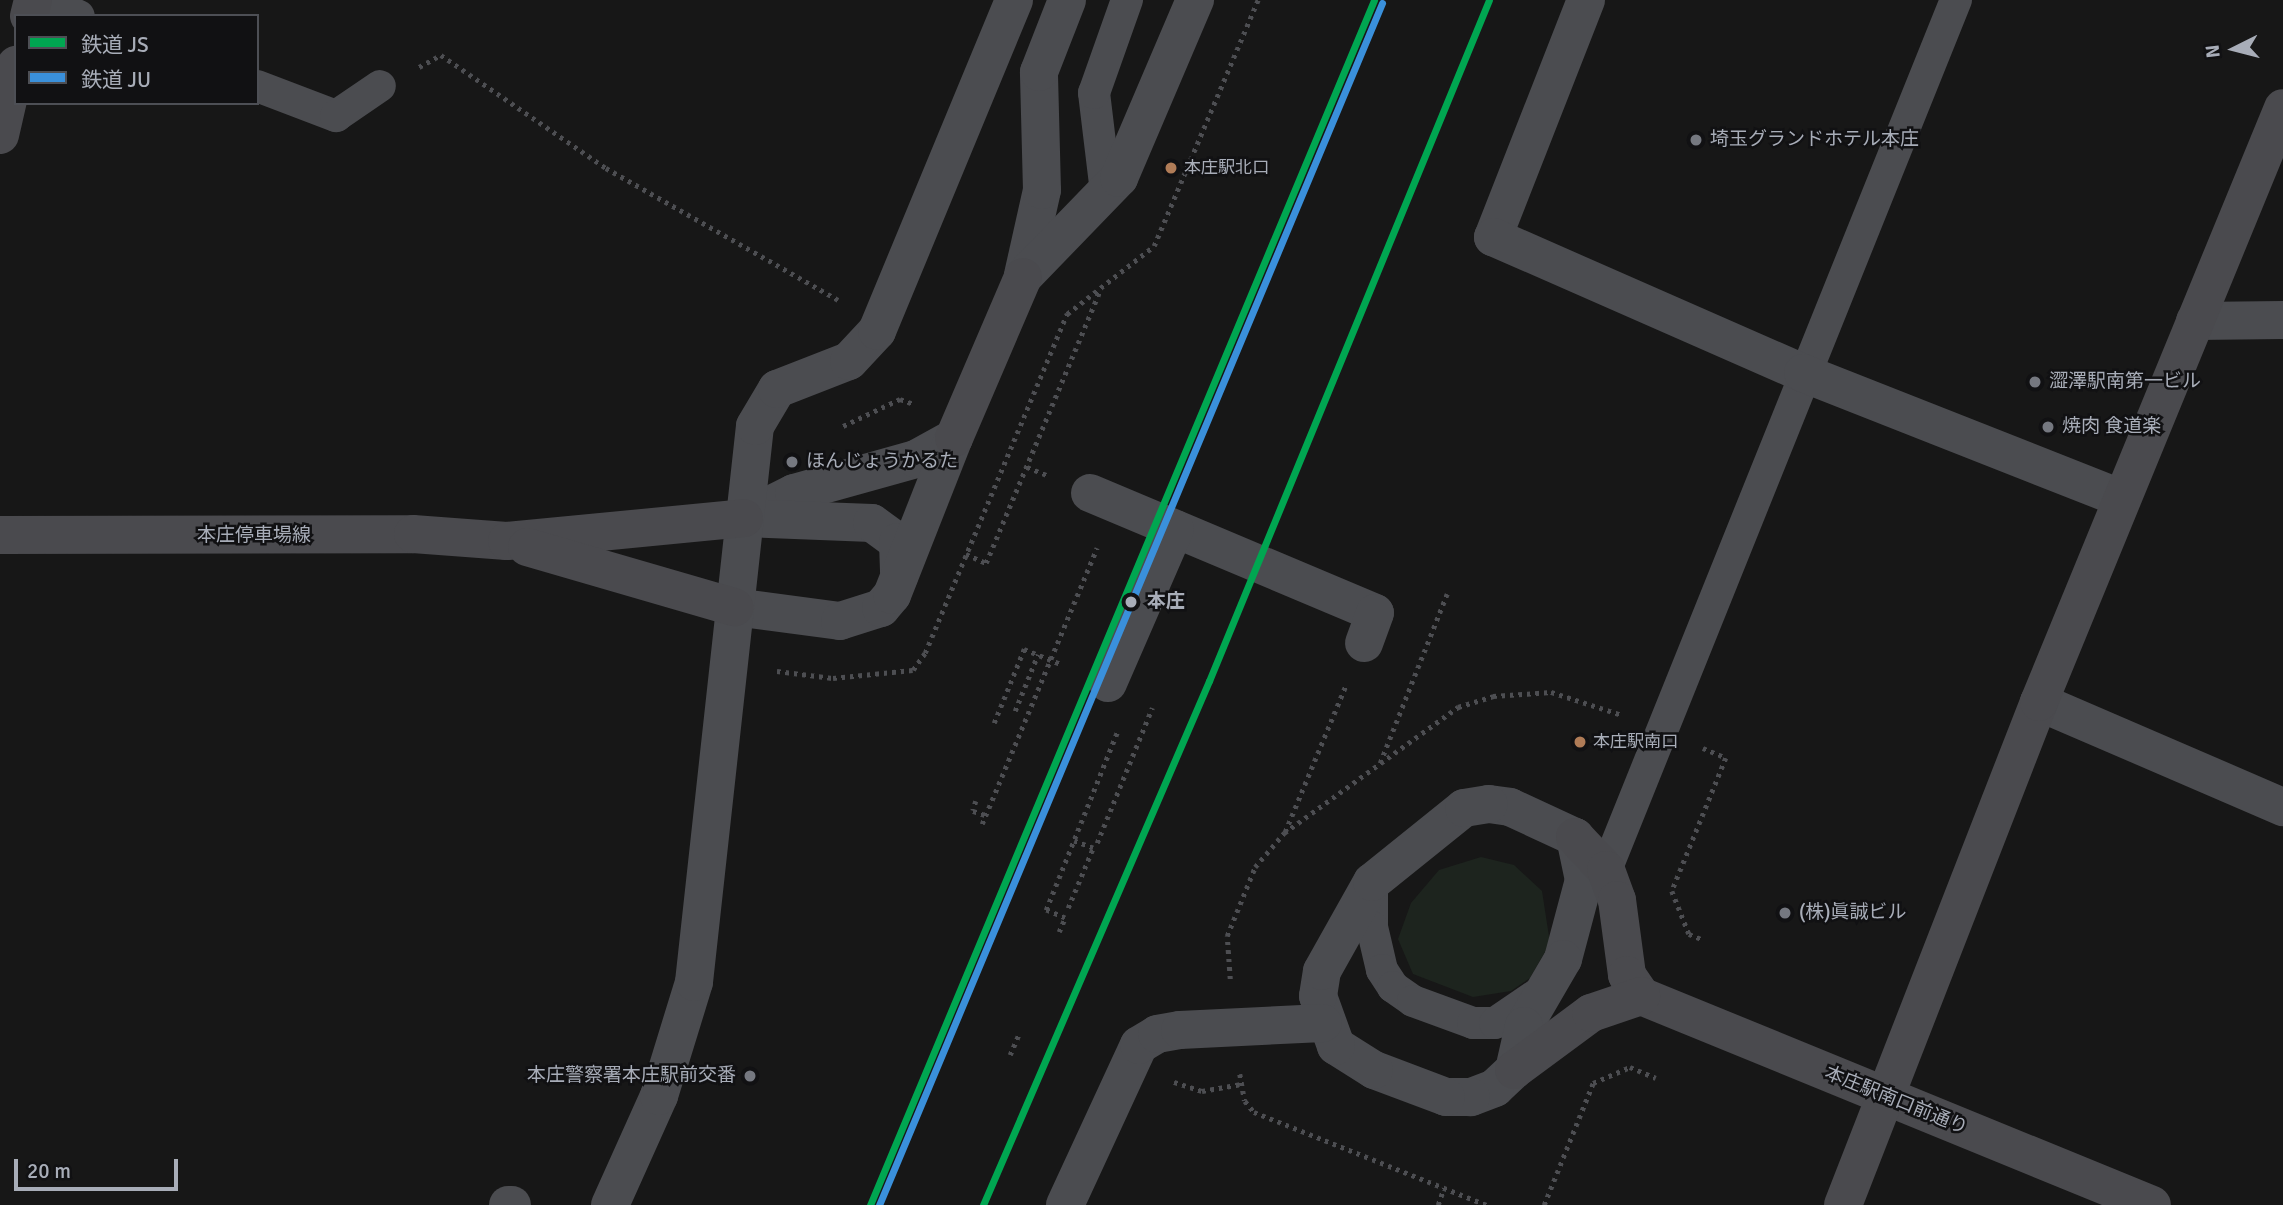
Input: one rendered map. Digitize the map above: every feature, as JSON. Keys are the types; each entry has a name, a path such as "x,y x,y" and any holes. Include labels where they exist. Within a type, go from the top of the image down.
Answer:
{"street":[{"path":"610,1205 659,1096 694,982 707,903 734,607 755,426 763,405 796,380 849,361 877,331 1014,0"},
{"path":"507,541 734,607 796,618 860,619 880,608 899,576 1023,277 1042,190 1039,72 1066,0"},
{"path":"1023,277 1106,192 1128,159 1195,0"},
{"path":"1586,0 1493,237 1803,373 2121,498"},
{"path":"0,135 14,74"},
{"path":"1843,1205 2039,702 2283,108"},
{"path":"2195,321 2283,320"},
{"path":"744,518 794,493 916,459 954,438"},
{"path":"1090,493 1375,613 1364,643"},
{"path":"507,541 744,518 872,523 898,542 899,576"},
{"path":"1108,683 1175,529"},
{"name":"本庄停車場線","path":"0,535 413,534 507,541"},
{"path":"2039,702 2283,807"},
{"path":"1510,807 1575,837 1606,870 1617,900 1627,975 1641,996 1591,1013 1514,1070 1495,1088 1471,1097 1446,1097 1354,1061 1336,1046 1323,1023 1318,996 1322,971 1372,882 1464,808 1510,807"},
{"path":"1514,1070 1524,1026 1551,984 1584,880 1575,837"},
{"name":"本庄駅南口前通り","path":"1641,996 2152,1205"},
{"path":"1065,1205 1139,1045 1157,1034 1180,1030 1323,1023"}],"lane":[{"path":"43,0 74,14"},
{"path":"1106,192 1094,93 1127,0"},
{"path":"1606,870 1803,373 1956,0"},
{"path":"259,87 336,116 380,86"},
{"path":"1372,882 1372,927 1382,970 1413,1001 1473,1023 1495,1023 1551,984"}],"path":[{"path":"767,670 833,678 913,670 966,554 1067,314 1154,246 1258,0"},
{"path":"380,86 442,55 606,168 843,303 877,331"},
{"path":"966,554 986,563 1101,287"},
{"path":"1027,467 1049,476"},
{"path":"982,824 1100,541"},
{"path":"1379,764 1447,594"},
{"path":"1284,833 1364,643"},
{"path":"994,723 1024,649"},
{"path":"1015,711 1038,654"},
{"path":"1231,986 1226,949 1230,923 1248,877 1284,833 1458,708 1493,696 1564,693 1634,720"},
{"path":"1098,841 1154,703"},
{"path":"1059,932 1065,918 1046,910 1123,718"},
{"path":"1692,743 1726,758 1672,891 1689,934 1704,940"},
{"path":"976,801 973,811 985,816"},
{"path":"1068,908 1093,848 1074,841"},
{"path":"1010,1055 1018,1036"},
{"path":"1237,1060 1241,1084 1254,1112 1487,1205"},
{"path":"1544,1205 1593,1083 1630,1067 1656,1078"},
{"path":"1167,1079 1202,1091 1241,1084"},
{"path":"1438,1205 1444,1188"}],"shaded area":[{"path":"1481,857 1514,865 1542,891 1550,943 1530,978 1511,991 1473,997 1413,974 1398,939 1411,903 1439,870"}],"rail line":[{"name":"JS","path":"870,1205 1374,0"},
{"name":"JS","path":"983,1205 1209,681 1489,0"},
{"name":"JU","path":"879,1205 1382,3"}],"place":[{"name":"埼玉グランドホテル本庄","path":"1696,140"},
{"name":"本庄駅北口","path":"1171,168"},
{"name":"澀澤駅南第一ビル","path":"2035,382"},
{"name":"焼肉 食道楽","path":"2048,427"},
{"name":"ほんじょうかるた","path":"792,462"},
{"name":"本庄","path":"1131,602"},
{"name":"本庄駅南口","path":"1580,742"},
{"name":"(株)眞誠ビル","path":"1785,913"},
{"name":"本庄警察署本庄駅前交番","path":"750,1076"}]}
